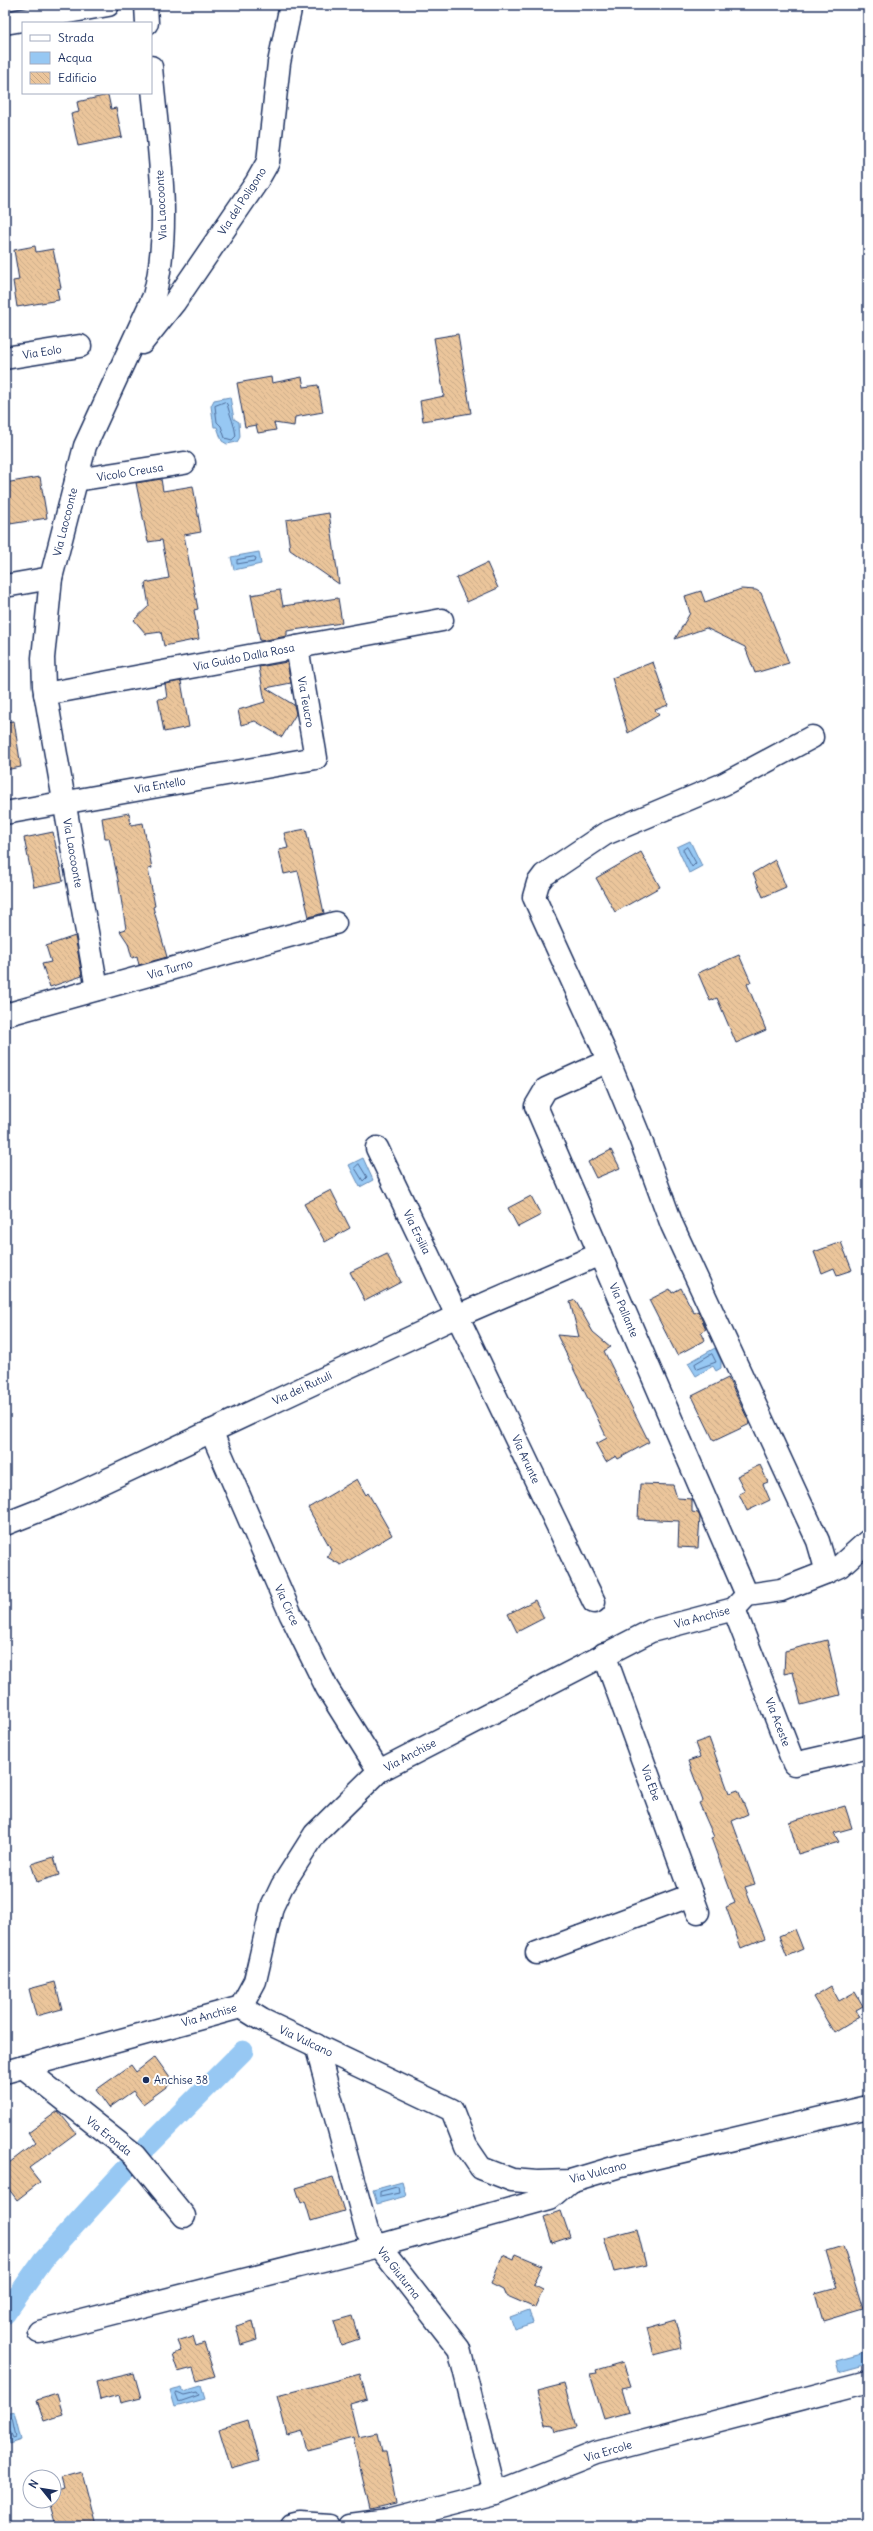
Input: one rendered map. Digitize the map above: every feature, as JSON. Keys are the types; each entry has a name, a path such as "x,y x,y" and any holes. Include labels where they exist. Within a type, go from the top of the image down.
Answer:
{"street":[{"path":"5,24 108,5"},
{"path":"146,5 148,22"},
{"name":"Via del Poligono","path":"122,368 174,303 256,183 268,162 279,63 291,5"},
{"name":"Via Laocoonte","path":"98,989 63,802 45,694 44,658 51,578 85,446 154,296 162,257 164,230 152,80"},
{"name":"Via Eolo","path":"5,358 80,346"},
{"name":"Vicolo Creusa","path":"76,480 184,463"},
{"path":"5,586 51,578"},
{"name":"Via Guido Dalla Rosa","path":"45,694 442,620"},
{"name":"Via Teucro","path":"297,647 316,758"},
{"path":"812,737 724,784 605,834 544,875 538,883 534,897 608,1061 640,1138 672,1225 818,1541 827,1572"},
{"name":"Via Entello","path":"5,813 316,758"},
{"name":"Via Turno","path":"5,1015 335,923"},
{"name":"Via Pallante","path":"608,1061 546,1089 536,1106 600,1254 741,1602"},
{"name":"Via Ersilia","path":"377,1148 457,1316"},
{"name":"Via dei Rutuli","path":"5,1524 56,1504 457,1316 600,1254"},
{"name":"Via Arunte","path":"457,1316 594,1602"},
{"name":"Via Circe","path":"211,1431 301,1635 327,1688 379,1771"},
{"name":"Via Anchise","path":"14,2070 241,2007 255,1981 272,1907 282,1886 315,1834 379,1771 651,1631 781,1590 827,1572 840,1566 868,1541"},
{"name":"Via Aceste","path":"741,1602 794,1764 868,1747"},
{"name":"Via Ebe","path":"537,1953 695,1903 604,1654"},
{"name":"Via Vulcano","path":"241,2007 262,2020 452,2110 466,2146 481,2168 487,2172 512,2180 570,2181 620,2166 868,2107"},
{"name":"Via Giuturna","path":"316,2045 367,2231 459,2350 495,2493"},
{"name":"Via Eronda","path":"14,2070 134,2154 184,2216"},
{"path":"39,2332 378,2246 550,2198 570,2181"},
{"name":"Via Ercole","path":"350,2526 387,2521 495,2493 596,2453 868,2382"},
{"path":"292,2526 300,2524 329,2526"}],"water":[{"path":"230,397 234,419 239,422 240,437 237,442 227,444 222,441 217,427 214,427 211,406 214,400"},
{"path":"259,552 261,564 234,570 231,557"},
{"path":"690,841 702,866 689,873 677,847"},
{"path":"363,1158 373,1180 360,1187 349,1165"},
{"path":"715,1348 721,1361 721,1368 716,1371 713,1366 696,1376 688,1363"},
{"path":"402,2182 406,2196 377,2204 373,2190"},
{"path":"529,2310 533,2323 514,2329 510,2317"},
{"path":"865,2353 868,2364 839,2372 836,2361"},
{"path":"201,2386 205,2399 175,2407 170,2390 182,2387 184,2391"},
{"path":"14,2412 21,2440 9,2444 5,2427 5,2414"}],"building":[{"path":"108,95 111,109 116,108 122,137 78,146 71,114 79,112 77,102"},
{"path":"35,246 36,252 53,249 61,288 57,289 59,300 17,307 13,281 19,280 14,250"},
{"path":"458,334 471,413 423,421 420,401 444,396 434,338"},
{"path":"271,377 272,383 302,377 304,387 318,385 323,412 295,417 294,426 274,423 276,430 258,433 256,425 245,427 237,383"},
{"path":"40,477 47,518 10,524 5,483"},
{"path":"161,479 163,491 193,486 201,532 184,535 198,609 194,610 199,639 164,646 161,632 146,634 134,620 149,606 145,583 169,578 162,540 148,542 136,483"},
{"path":"329,513 339,584 290,550 286,520"},
{"path":"487,563 498,588 467,602 456,578"},
{"path":"741,589 756,590 761,593 789,663 755,673 745,647 706,628 675,639 690,613 685,596 701,591 705,602"},
{"path":"280,590 283,606 338,598 342,623 287,631 287,636 260,641 251,595"},
{"path":"287,662 291,683 266,688 294,705 296,714 282,737 255,721 241,725 238,710 265,702 259,667"},
{"path":"653,662 668,705 655,710 659,715 628,733 612,678"},
{"path":"181,681 189,727 164,732 158,699 167,698 165,684"},
{"path":"14,721 21,767 5,770 5,722"},
{"path":"129,813 131,825 143,823 152,868 148,869 155,906 153,907 167,957 139,965 137,956 132,958 128,943 120,931 126,929 109,838 105,838 102,818"},
{"path":"306,829 324,913 309,917 298,871 284,874 279,850 288,848 284,833"},
{"path":"53,832 63,881 34,887 24,838"},
{"path":"641,852 660,887 615,912 596,878"},
{"path":"775,860 786,887 763,897 753,873"},
{"path":"75,936 82,976 50,987 42,964 51,962 46,946"},
{"path":"739,955 751,982 747,984 766,1030 736,1043 717,998 710,1001 698,973"},
{"path":"611,1150 620,1168 596,1178 588,1162"},
{"path":"331,1190 350,1228 325,1242 304,1204"},
{"path":"531,1196 541,1215 518,1227 508,1208"},
{"path":"841,1242 852,1270 837,1275 834,1268 822,1273 814,1252"},
{"path":"387,1254 401,1282 365,1301 350,1272"},
{"path":"681,1288 694,1313 698,1311 706,1329 701,1332 705,1340 677,1355 649,1300 670,1289 672,1293"},
{"path":"575,1300 593,1332 611,1347 604,1351 649,1442 618,1459 616,1456 606,1462 596,1444 607,1438 557,1335 579,1337 570,1302"},
{"path":"728,1378 750,1424 714,1441 692,1396"},
{"path":"760,1465 768,1482 763,1484 770,1500 747,1511 739,1494 745,1491 737,1476"},
{"path":"357,1479 366,1495 368,1493 392,1535 341,1565 327,1557 331,1549 308,1508"},
{"path":"640,1484 673,1485 677,1498 692,1499 692,1512 698,1513 700,1517 698,1548 678,1547 679,1521 638,1519"},
{"path":"535,1600 544,1618 517,1632 508,1614"},
{"path":"827,1640 840,1695 801,1705 793,1672 784,1674 785,1651"},
{"path":"709,1738 729,1793 738,1790 748,1814 732,1821 755,1884 745,1887 765,1938 741,1948 726,1907 735,1903 711,1838 714,1837 699,1803 703,1801 688,1761 700,1757 695,1743"},
{"path":"845,1806 852,1828 834,1833 839,1842 798,1854 789,1822"},
{"path":"54,1857 59,1875 37,1882 31,1864"},
{"path":"795,1929 803,1949 787,1956 779,1936"},
{"path":"55,1982 62,2009 36,2016 29,1989"},
{"path":"831,1986 839,2001 855,1992 863,2006 856,2010 860,2017 834,2033 813,1997"},
{"path":"155,2057 173,2082 143,2104 133,2091 109,2108 96,2090 131,2065 136,2072"},
{"path":"58,2111 76,2133 29,2168 40,2182 17,2200 5,2184 5,2166 35,2143 28,2133"},
{"path":"333,2177 344,2211 311,2221 305,2201 301,2203 296,2188"},
{"path":"561,2211 570,2237 552,2243 544,2217"},
{"path":"637,2229 646,2265 614,2272 604,2238"},
{"path":"843,2246 863,2309 823,2321 815,2294 837,2288 826,2251"},
{"path":"516,2254 542,2265 533,2285 543,2290 535,2308 505,2295 503,2290 491,2284 503,2255 514,2260"},
{"path":"352,2316 359,2339 341,2345 334,2321"},
{"path":"675,2320 682,2348 654,2355 647,2328"},
{"path":"253,2321 257,2340 241,2345 236,2326"},
{"path":"193,2336 196,2346 204,2343 215,2376 197,2381 193,2368 178,2372 172,2354 181,2351 177,2341"},
{"path":"623,2362 631,2386 622,2388 629,2412 604,2419 590,2374 597,2373 596,2370"},
{"path":"134,2373 141,2398 121,2403 119,2395 100,2400 96,2382"},
{"path":"360,2374 367,2399 350,2404 358,2437 378,2433 382,2452 386,2452 396,2504 370,2510 353,2438 307,2450 302,2431 287,2435 277,2396"},
{"path":"564,2384 576,2427 555,2432 553,2425 546,2424 537,2391"},
{"path":"57,2394 63,2415 44,2421 37,2400"},
{"path":"248,2420 259,2461 231,2469 219,2429"},
{"path":"82,2472 96,2526 56,2526 51,2509 62,2509 62,2490 64,2489 62,2478"}],"waterway":[{"path":"148,2146 243,2051"},
{"path":"5,2314 43,2260 125,2170"}],"place":[{"name":"Anchise 38","path":"146,2080"}]}
